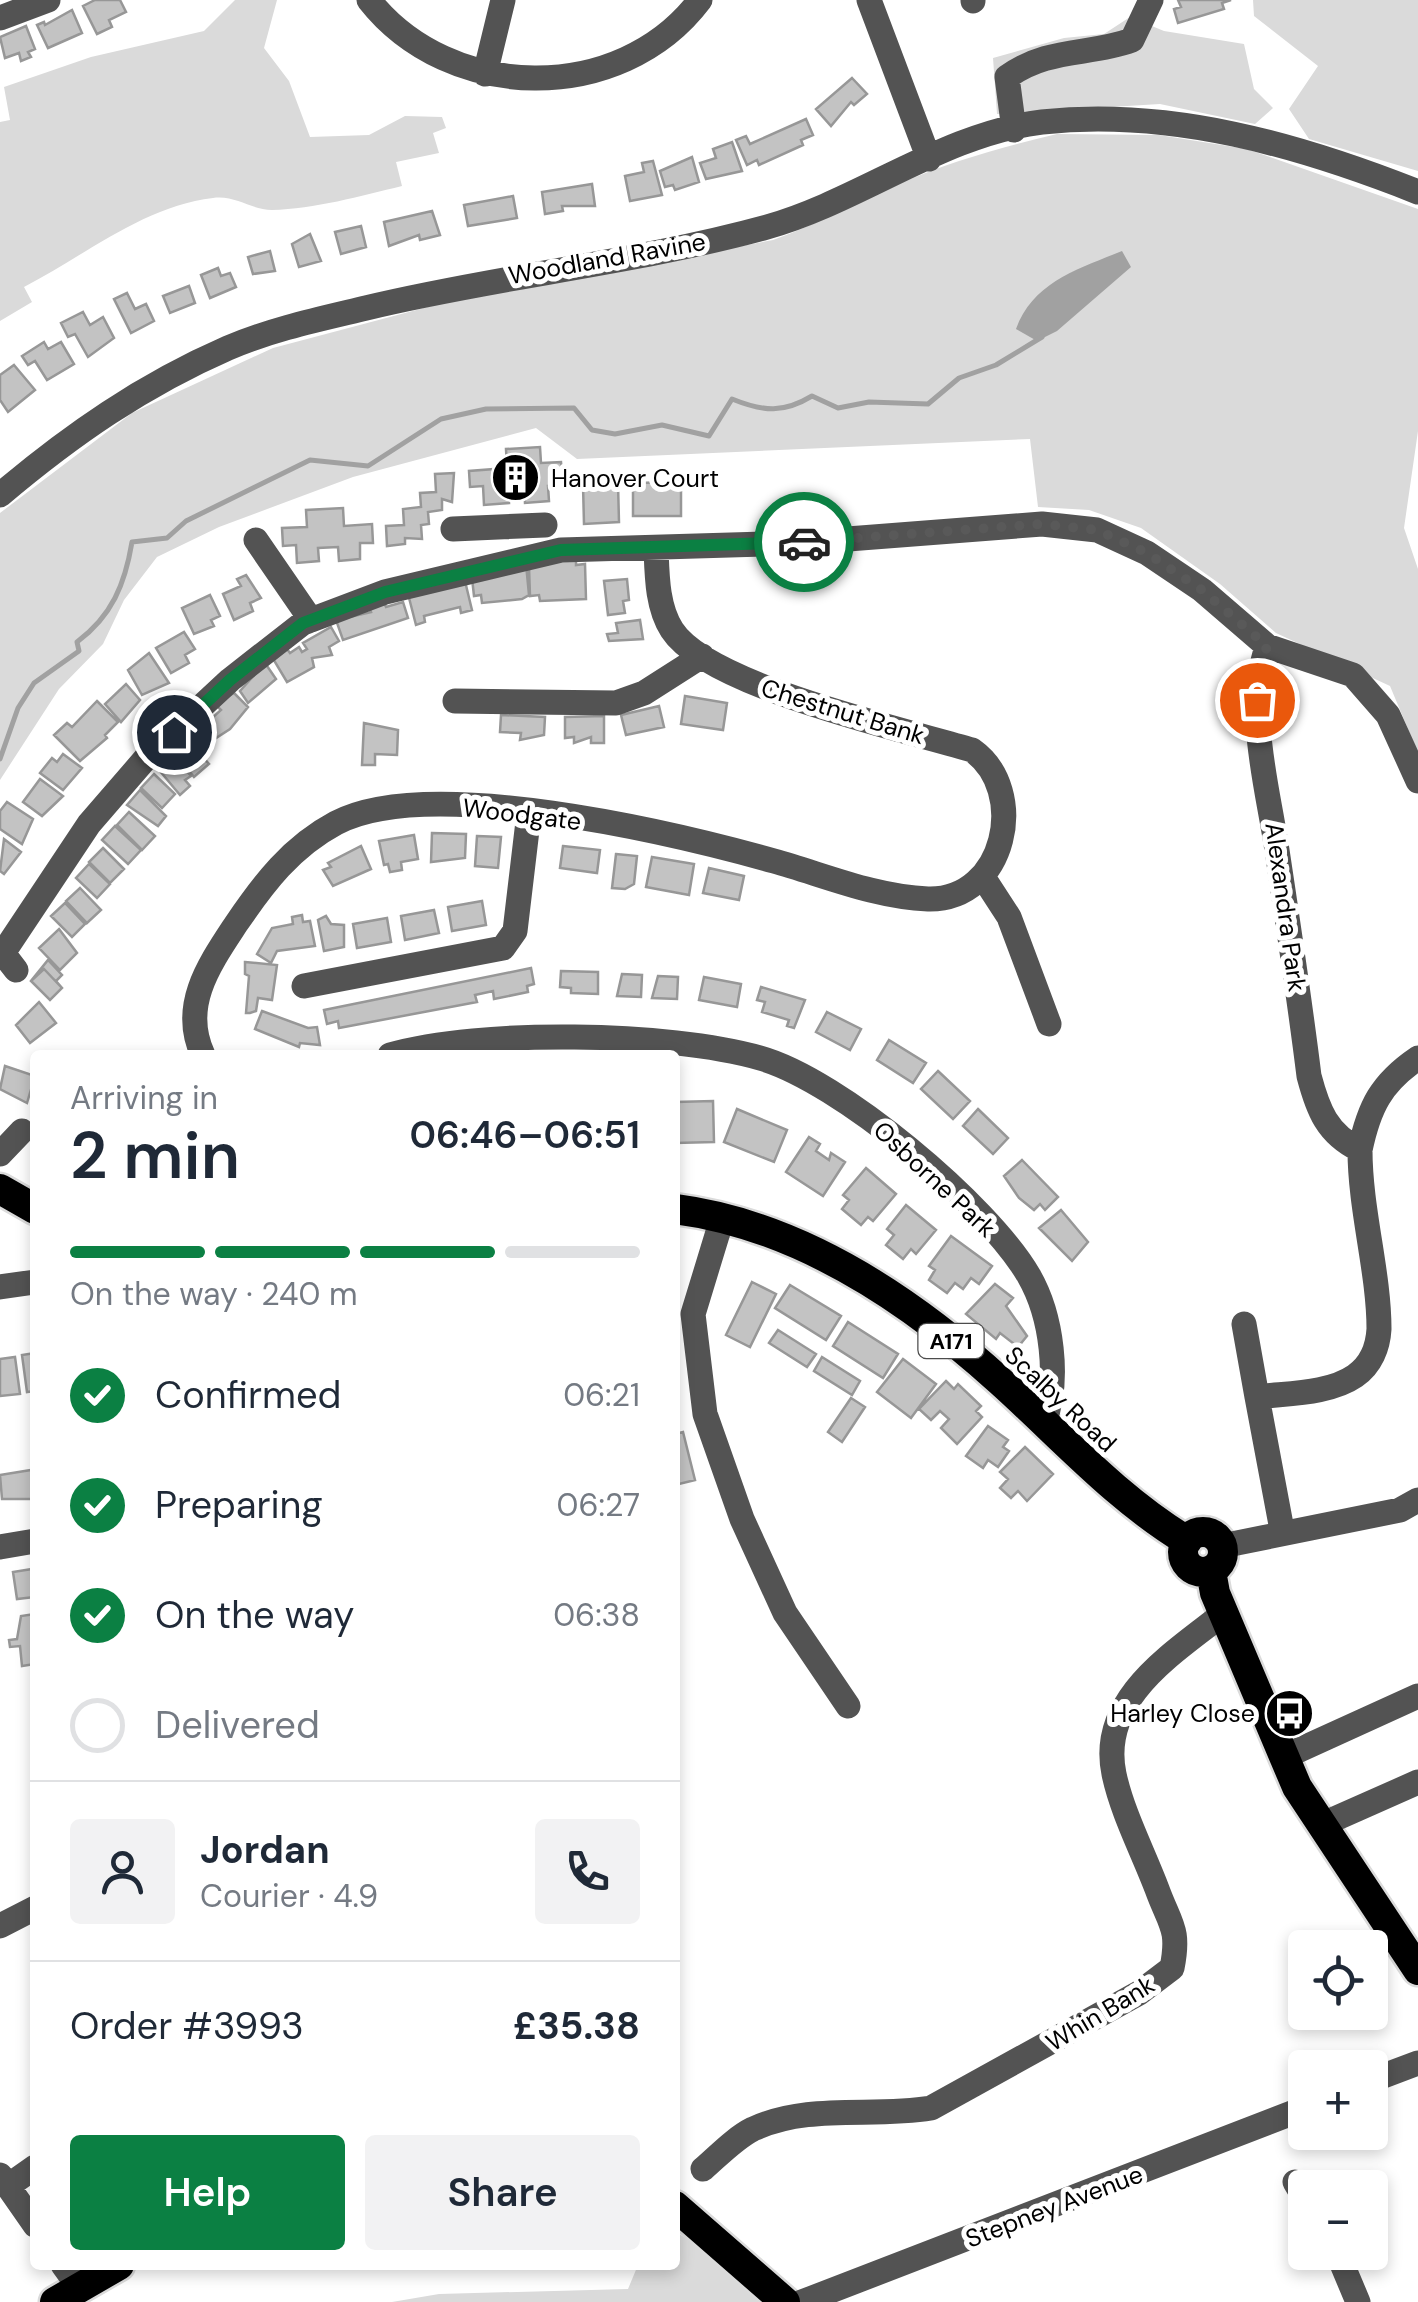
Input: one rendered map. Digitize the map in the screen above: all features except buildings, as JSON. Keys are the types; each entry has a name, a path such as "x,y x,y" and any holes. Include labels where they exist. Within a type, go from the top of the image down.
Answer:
{"highway":[{"path":"0,1190 30,1206"},
{"name":"Scalby Road","path":"680,1210 722,1218 800,1243 891,1297 999,1380 1149,1518 1187,1542 1206,1533 1216,1558"},
{"path":"1216,1558 1224,1613 1297,1787 1322,1826 1410,1936 1418,1970"},
{"path":"680,2210 785,2302"},
{"path":"66,2285 106,2270"}],"street":[{"path":"0,18 48,0"},
{"path":"369,0 411,40 485,74 516,80 554,78 603,67 642,49 700,0"},
{"path":"485,74 503,0"},
{"path":"869,0 929,159"},
{"path":"1014,130 1007,76 1044,58 1132,40 1152,0"},
{"name":"Woodland Ravine","path":"0,495 100,415 230,348 300,323 465,284 686,246 769,226 836,202 929,159 1039,122 1161,120 1245,137 1418,192"},
{"path":"452,529 545,525"},
{"path":"16,970 3,953 90,824 146,758 230,680 312,620 385,592 561,550 1070,525 1097,530 1147,553 1202,590 1267,646 1353,675 1388,715 1418,781"},
{"path":"516,527 517,559"},
{"path":"256,540 312,620"},
{"name":"Chestnut Bank","path":"656,548 662,610 683,644 750,682 972,750 992,765 1001,797 1003,827 997,854 983,877"},
{"name":"Alexandra Park","path":"1267,646 1257,679 1258,754 1272,811 1309,1076 1320,1116 1342,1142 1360,1150"},
{"path":"455,701 616,703 644,694 702,656"},
{"name":"Woodgate","path":"201,1050 194,1029 198,990 217,952 273,870 337,822 385,806 439,804 529,813 696,840 897,896 947,897 983,877"},
{"path":"304,986 503,948 515,931 529,813"},
{"path":"983,877 1009,917 1049,1024"},
{"name":"Osborne Park","path":"422,1050 500,1038 675,1044 762,1058 856,1108 934,1172 1027,1272 1047,1327 1052,1402 1044,1423"},
{"path":"1256,1398 1328,1388 1356,1376 1374,1355 1379,1329 1360,1193 1360,1150 1369,1108 1390,1078 1418,1058"},
{"path":"0,1154 22,1131"},
{"path":"722,1218 693,1314 705,1414 742,1519 785,1612 848,1706"},
{"path":"0,1286 30,1283"},
{"path":"1244,1324 1282,1530"},
{"path":"1216,1558 1282,1530 1400,1510 1418,1500"},
{"path":"0,1547 30,1542"},
{"name":"Whin Bank","path":"703,2168 751,2130 798,2116 849,2110 896,2114 931,2108 1139,1993 1172,1968 1178,1937 1113,1773 1113,1739 1123,1706 1150,1671 1224,1613"},
{"path":"1286,1756 1418,1696"},
{"path":"1322,1826 1418,1782"},
{"path":"0,1926 30,1911"},
{"path":"1388,2074 1418,2063"},
{"name":"Stepney Avenue","path":"802,2302 1288,2115"},
{"path":"30,2169 4,2181 30,2218"},
{"path":"1345,2270 1358,2302"}],"shaded area":[{"path":"235,0 277,0 264,48 289,81 310,137 369,135 405,116 442,117 446,128 433,133 439,153 396,162 402,186 337,201 272,210 213,198 163,211 24,287 32,302 0,321 0,122 10,120 4,87 91,57 204,31"},
{"path":"1253,0 1418,0 1418,171 1309,139 1289,109 1318,66 1254,16"},
{"path":"1130,17 1164,31 1244,44 1254,89 1273,108 1255,124 1160,104 997,114 993,58 1064,38 1104,34"},
{"path":"1057,134 1159,135 1247,149 1418,209 1418,431 1404,528 1418,569 1418,753 1390,686 1276,633 1220,584 1141,528 1089,510 1038,507 1030,439 577,459 536,428 353,477 219,527 157,557 124,600 103,644 59,689 0,780 0,513 132,413 273,348 439,304 773,240 939,168"},
{"path":"1122,251 1131,267 1057,331 1037,341 1016,329 1045,288"},
{"path":"680,2234 729,2267 763,2302 392,2302 439,2294 628,2289 636,2270 680,2270"}],"waterway":[{"path":"0,759 18,708 34,683 79,651 77,642 108,610 121,585 132,542 167,538 186,521 310,460 368,466 441,419 486,409 574,408 592,430 615,434 662,425 709,436 732,399 774,409 812,396 838,408 869,402 928,404 959,378 996,365 1042,337"}],"way so far":[{"path":"804,542 1042,524 1097,530 1147,553 1202,590 1267,646 1257,679 1257,700"}],"place":[{"name":"Hanover Court","path":"516,478"},
{"name":"Harley Close","path":"1290,1713"}],"route":[{"path":"174,732 230,680 303,623 385,592 479,566 561,550 804,542"}]}
